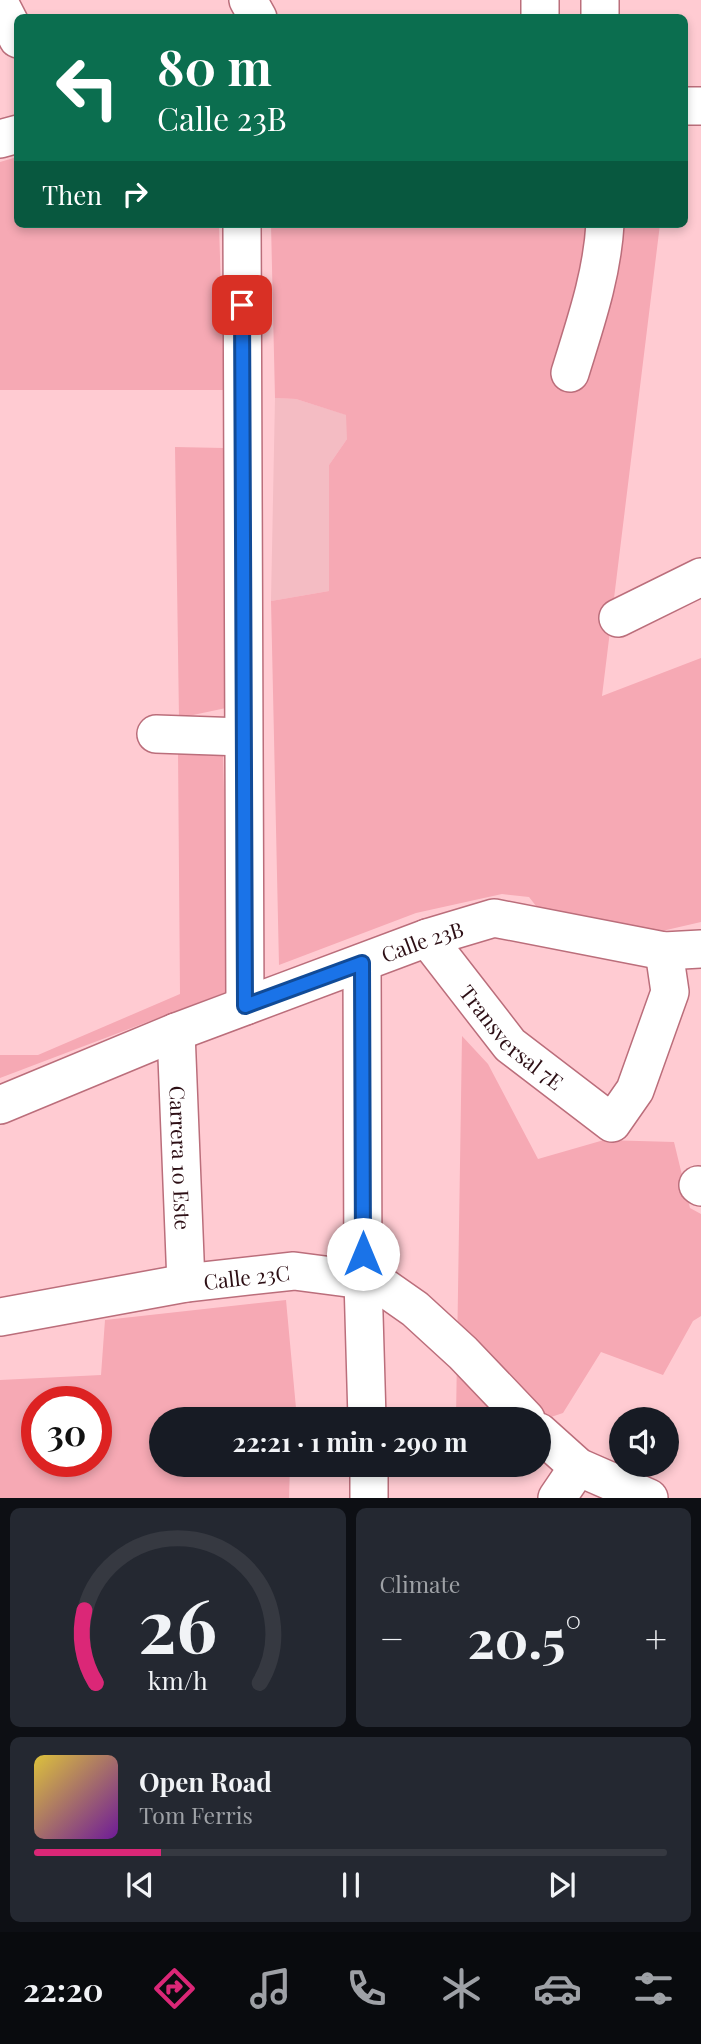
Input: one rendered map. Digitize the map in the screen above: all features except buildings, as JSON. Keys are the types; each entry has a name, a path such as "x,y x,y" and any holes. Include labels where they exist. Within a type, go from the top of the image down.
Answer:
{"street":[{"path":"0,4 14,31"},
{"path":"242,228 245,1006"},
{"path":"570,373 598,281 604,228"},
{"path":"618,618 701,577"},
{"path":"156,734 243,737"},
{"name":"Calle 23B","path":"0,1105 176,1032 427,938 495,918 664,951 701,949"},
{"name":"Transversal 7E","path":"427,938 510,1045 612,1123 635,1090 670,992 664,951"},
{"path":"664,951 701,976"},
{"path":"362,963 363,1280 367,1407"},
{"name":"Carrera 10 Este","path":"176,1032 186,1283"},
{"name":"Calle 23C","path":"0,1317 186,1283 294,1271 363,1280 386,1289 415,1309 463,1353 515,1407"},
{"path":"0,1306 0,1317"},
{"path":"551,1443 578,1467 649,1498"},
{"path":"556,1498 578,1467"},
{"path":"369,1477 369,1498"}],"shaded area":[{"path":"14,158 14,228 219,228 224,390 0,390 0,162"},
{"path":"271,228 660,228 602,696 701,658 701,922 662,931 544,916 529,897 502,894 416,913 279,965 271,601 329,591 329,465 347,439 346,415 296,399 275,398"},
{"path":"275,398 296,399 347,415 347,439 329,465 329,591 271,601"},
{"path":"175,447 224,448 226,708 179,718"},
{"path":"178,750 223,750 229,991 0,1078 0,1055 38,1055 180,994"},
{"path":"462,1036 488,1064 538,1159 604,1140 674,1142 690,1208 701,1214 701,1316 693,1321 663,1375 601,1352 563,1413 551,1417 551,1407 456,1407"},
{"path":"286,1300 296,1407 149,1407 149,1477 290,1477 289,1498 0,1498 0,1380 101,1375 105,1320"}],"route":[{"path":"242,305 245,1006 362,963 363,1254"}]}
